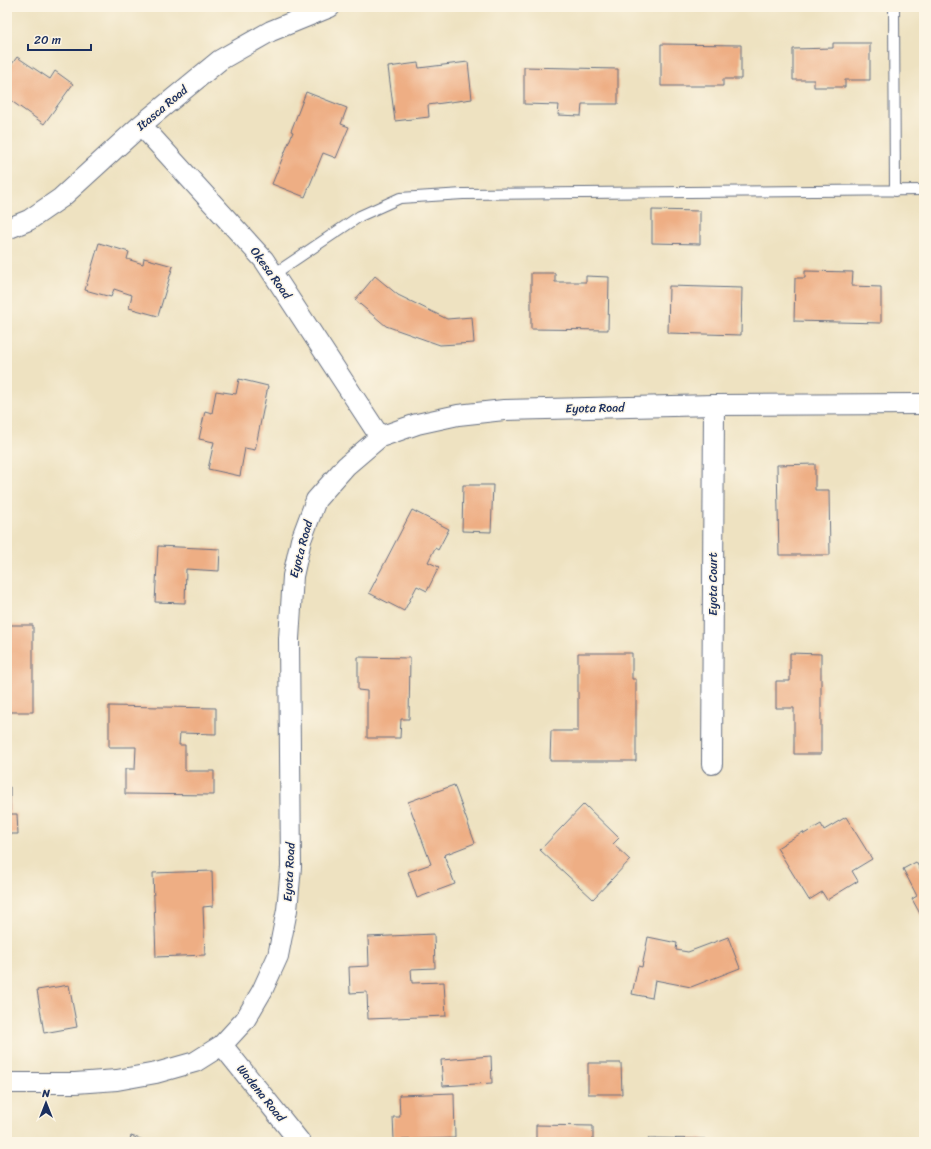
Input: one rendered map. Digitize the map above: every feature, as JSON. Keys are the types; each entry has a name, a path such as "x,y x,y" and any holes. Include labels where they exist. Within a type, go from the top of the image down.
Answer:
{"street":[{"name":"Itasca Road","path":"7,229 29,220 61,198 141,125 220,60 271,31 330,7"},
{"name":"Okesa Road","path":"141,125 264,260 380,437"},
{"name":"Eyota Road","path":"7,1083 75,1083 116,1080 195,1062 222,1044 245,1020 262,991 278,956 288,910 291,867 289,639 293,576 301,540 316,500 346,466 380,437 417,424 458,415 504,410 714,405 924,404"},
{"name":"Eyota Court","path":"712,764 714,405"},
{"name":"Wadena Road","path":"222,1044 300,1142"}],"lane":[{"path":"894,7 895,191"},
{"path":"274,274 360,216 400,198 463,194 924,190"}],"building":[{"path":"833,43 870,43 870,80 845,80 845,87 814,87 814,80 793,80 793,49 833,48"},
{"path":"661,44 741,45 741,79 723,79 723,86 661,86"},
{"path":"17,57 50,79 55,71 73,84 44,124 7,98 10,90 7,88 7,71"},
{"path":"468,62 472,99 428,105 429,117 395,121 388,67 418,63 419,68"},
{"path":"524,67 618,69 618,104 582,104 581,116 558,115 559,105 524,104"},
{"path":"306,92 347,108 341,124 349,127 336,158 323,153 305,197 272,184 293,132 291,131"},
{"path":"652,210 700,211 700,244 652,243"},
{"path":"99,243 129,252 127,259 143,264 144,258 173,266 158,316 129,308 132,295 114,289 111,297 85,290"},
{"path":"805,271 853,272 852,286 881,287 881,323 794,321 795,278 805,278"},
{"path":"531,273 555,273 555,282 586,282 586,276 609,277 608,330 531,329"},
{"path":"375,276 398,295 447,319 472,317 474,343 440,345 386,326 355,300"},
{"path":"669,286 742,288 741,335 668,333"},
{"path":"239,379 268,386 255,450 245,448 240,476 208,469 214,442 199,439 205,411 212,413 216,391 236,394"},
{"path":"815,464 815,490 829,490 830,555 779,555 777,465"},
{"path":"463,485 493,485 491,532 462,531"},
{"path":"412,510 449,529 438,550 435,548 428,562 439,567 427,591 417,586 404,611 369,593"},
{"path":"158,546 220,549 219,571 186,569 185,603 155,602"},
{"path":"7,625 33,625 33,712 7,712"},
{"path":"578,653 632,653 632,679 636,679 636,761 550,761 551,731 578,731"},
{"path":"790,653 821,654 821,754 794,754 794,708 776,708 776,681 790,681"},
{"path":"358,657 410,658 409,719 401,719 400,738 367,738 367,691 358,690"},
{"path":"109,706 216,708 216,734 180,733 179,745 185,745 185,771 214,771 214,795 125,794 125,769 135,769 136,747 109,747"},
{"path":"454,785 475,843 444,855 455,884 417,898 408,872 431,864 408,802"},
{"path":"7,787 10,787 10,814 17,814 18,834 10,834 10,867 7,867"},
{"path":"584,804 619,838 613,844 630,860 593,899 540,850"},
{"path":"846,817 872,859 852,871 858,881 827,900 822,892 809,900 777,848 803,832 804,834 821,824 824,830"},
{"path":"916,862 921,871 924,870 924,921 912,899 917,896 903,869"},
{"path":"212,871 213,906 203,907 205,955 156,957 153,873"},
{"path":"434,934 435,968 411,969 412,983 444,982 446,1016 368,1019 367,992 350,993 349,967 369,966 368,937"},
{"path":"648,937 677,943 676,950 688,952 728,937 740,968 691,987 655,980 652,998 632,994 638,966 642,967"},
{"path":"69,985 77,1027 44,1033 37,990"},
{"path":"491,1056 492,1083 443,1086 441,1060"},
{"path":"588,1063 621,1063 622,1094 588,1094"},
{"path":"454,1093 455,1138 394,1140 393,1117 400,1117 399,1095"},
{"path":"536,1125 593,1126 593,1142 536,1142"},
{"path":"131,1136 150,1142 129,1142"},
{"path":"648,1138 705,1139 705,1142 648,1142"}]}
